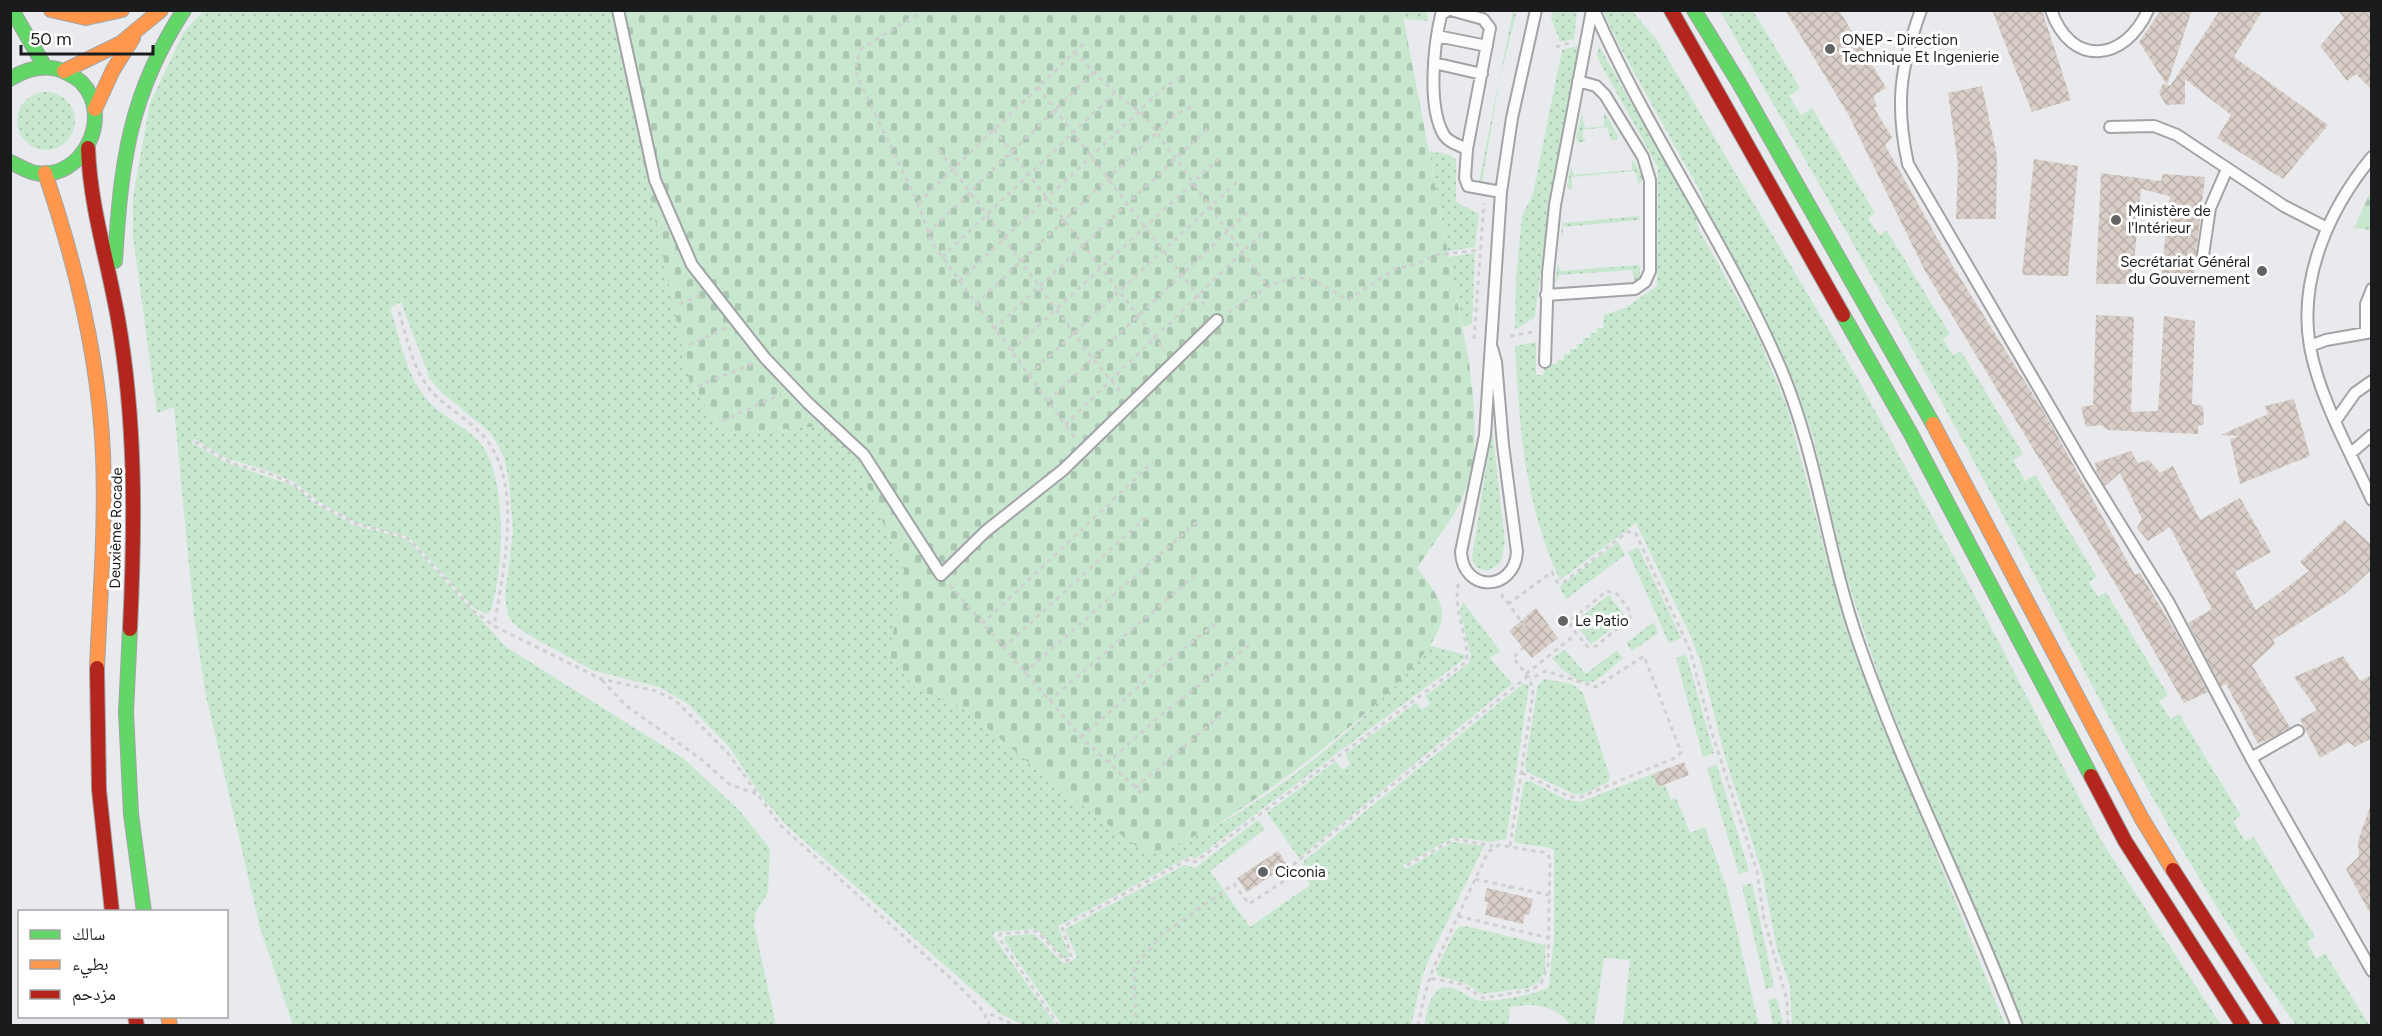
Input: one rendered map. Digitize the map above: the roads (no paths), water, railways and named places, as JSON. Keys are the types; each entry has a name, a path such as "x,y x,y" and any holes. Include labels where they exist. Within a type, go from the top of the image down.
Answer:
{"main road":[{"path":"12,10 45,67"},
{"path":"51,10 82,18 97,18 122,10"},
{"path":"64,71 103,54 138,32 161,10"},
{"path":"115,302 121,183 132,117 139,92 155,55 184,10"},
{"path":"1671,10 1911,434 2126,841 2191,948 2244,1026"},
{"path":"1694,10 1738,82 1928,415 2142,819 2209,930 2273,1026"},
{"name":"Deuxième Rocade","path":"138,32 113,70 95,109 95,129 88,148 91,201 115,302 126,366 134,462 135,534 126,712 131,814 144,910"},
{"path":"10,79 30,69 45,67 64,71 88,91 95,109"},
{"path":"10,162 26,170 45,173 65,169 88,148"},
{"name":"Deuxième Rocade","path":"45,173 80,287 100,405 104,500 97,663 97,770 112,910"}],"lane":[{"path":"618,10 657,188 686,255 710,291 765,358 864,455 941,575 977,539 1064,470 1172,361 1217,320"},
{"path":"1467,149 1451,142 1442,132 1435,98 1434,63 1437,36 1441,15 1449,10 1486,21 1490,28 1467,149 1464,178 1468,186 1501,192"},
{"path":"1492,348 1496,362 1505,463 1518,552 1514,568 1508,575 1493,582 1476,580 1464,568 1461,552 1485,435 1488,363 1492,348 1492,293 1501,192 1512,118 1536,10"},
{"path":"1545,362 1546,295 1555,204 1593,10"},
{"path":"1593,10 1628,81 1756,314 1783,373 1805,435 1840,586 1864,660 2017,1026"},
{"path":"1921,10 1905,59 1900,96 1900,127 1908,164 2089,474 2169,603 2251,758 2367,952 2372,971"},
{"path":"2051,10 2066,39 2076,47 2095,53 2111,49 2125,40 2140,26 2148,10"},
{"path":"1437,36 1487,46"},
{"path":"1434,63 1482,74"},
{"path":"1546,295 1635,289 1645,282 1650,270 1651,197 1647,168 1605,95 1596,86 1578,81"},
{"path":"2110,127 2154,126 2164,130 2283,206 2327,228"},
{"path":"2372,157 2344,196 2327,228 2310,285 2310,346 2317,373 2372,500"},
{"path":"2202,262 2210,208 2227,169"},
{"path":"2310,346 2326,340 2369,333 2366,304 2372,289"},
{"path":"2336,420 2355,393 2372,381"},
{"path":"2351,453 2372,435"},
{"path":"2251,758 2298,731"}],"place":[{"name":"ONEP - Direction Technique Et Ingenierie","path":"1830,49"},
{"name":"Ministère de l'Intérieur","path":"2116,220"},
{"name":"Secrétariat Général du Gouvernement","path":"2262,271"},
{"name":"Le Patio","path":"1563,621"},
{"name":"Ciconia","path":"1263,872"}]}
